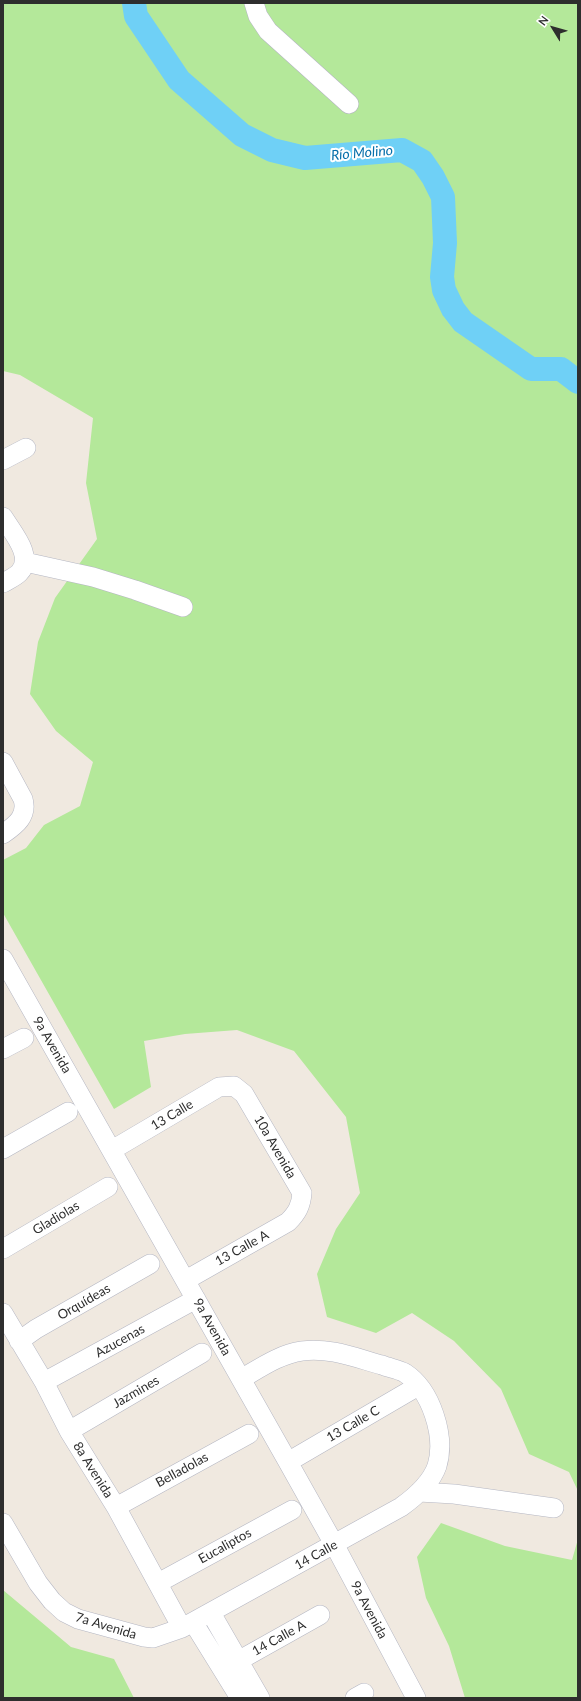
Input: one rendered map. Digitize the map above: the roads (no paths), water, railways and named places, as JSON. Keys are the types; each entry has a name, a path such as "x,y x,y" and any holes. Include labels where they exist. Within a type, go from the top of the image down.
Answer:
{"street":[{"path":"254,3 258,16 268,31 349,104"},
{"path":"3,460 26,448"},
{"path":"3,517 22,550 25,562 19,573 3,582"},
{"path":"25,562 93,577 182,607"},
{"path":"3,762 23,798 25,805 24,812 15,826 3,834"},
{"name":"9a Avenida","path":"3,959 334,1544 416,1698"},
{"path":"3,1049 24,1038"},
{"name":"13 Calle","path":"112,1150 219,1087 234,1086"},
{"name":"10a Avenida","path":"234,1086 244,1094 302,1193 301,1204 297,1214"},
{"path":"3,1149 68,1112"},
{"name":"Gladiolas","path":"3,1249 108,1187"},
{"name":"13 Calle A","path":"186,1280 278,1228 297,1214"},
{"name":"Orquídeas","path":"19,1341 36,1329 150,1264"},
{"name":"Azucenas","path":"44,1382 196,1299"},
{"name":"8a Avenida","path":"3,1313 44,1382 70,1431 116,1507 158,1583 240,1698"},
{"path":"241,1379 286,1354 302,1351 315,1351 348,1355 398,1370 405,1373 418,1386"},
{"name":"Jazmines","path":"70,1431 202,1354"},
{"name":"13 Calle C","path":"288,1462 418,1386"},
{"name":"14 Calle","path":"188,1625 401,1507 419,1492 426,1484 436,1467 439,1456 436,1419 432,1407 418,1386"},
{"name":"Belladolas","path":"116,1507 249,1434"},
{"path":"419,1492 454,1494 554,1508"},
{"name":"Eucaliptos","path":"158,1583 292,1510"},
{"name":"7a Avenida","path":"3,1523 38,1583 52,1601 64,1612 78,1619 144,1637 153,1638 188,1625"},
{"path":"211,1613 260,1698"},
{"name":"14 Calle A","path":"238,1661 320,1615"}],"waterway":[{"name":"Río Molino","path":"134,3 136,16 179,80 242,135 272,150 305,158 402,150 422,161 433,177 443,197 445,243 442,277 444,290 453,309 463,322 531,369 561,369 578,382"}]}
